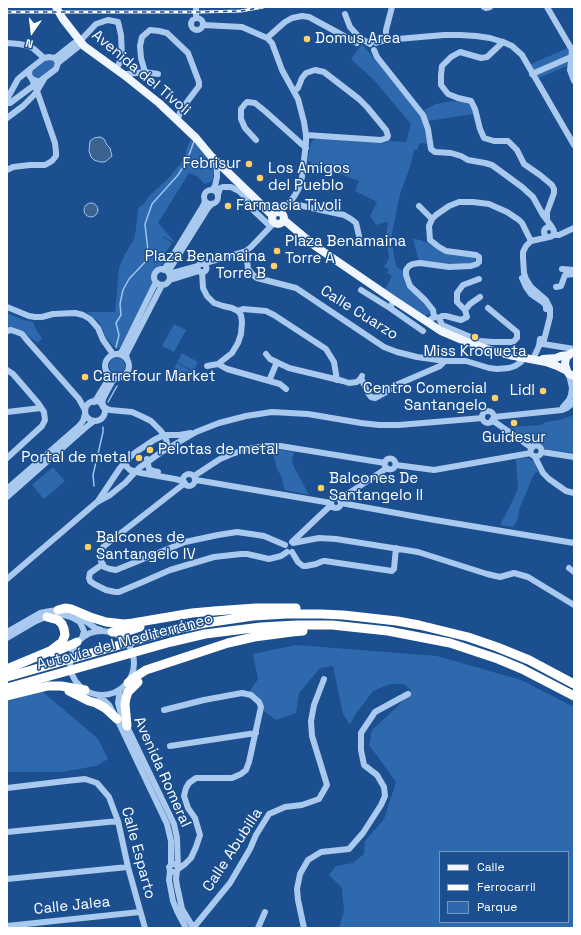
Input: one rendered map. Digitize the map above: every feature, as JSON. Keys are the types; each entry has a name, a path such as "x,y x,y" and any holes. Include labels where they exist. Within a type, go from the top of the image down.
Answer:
{"highway":[{"path":"58,610 66,608 71,609 96,619 115,624 139,623 192,613 256,608 343,610 401,617 433,624 468,637"},
{"path":"112,632 128,630 187,615 214,611"},
{"name":"Autovía del Mediterráneo","path":"7,677 172,630 205,623 253,616 286,614 343,615 419,625 468,637 497,647 530,660 574,684"},
{"path":"17,666 50,651 62,642 65,635 62,624 58,620 47,617"},
{"name":"Autovía del Mediterráneo","path":"7,688 171,642 205,634 261,627 332,625 388,631 450,643 498,659 574,696"},
{"path":"128,683 146,670 228,643 254,637 321,630 421,637"},
{"path":"7,669 60,650 80,640"},
{"path":"127,726 125,704 128,692 140,680 167,663"},
{"path":"48,686 75,693 89,701 96,703 105,708 117,719"},
{"path":"7,696 48,686 61,686 85,690"}],"main road":[{"name":"Avenida del Tívoli","path":"56,7 63,19 84,46 159,103 196,138 211,156 265,207 315,246 394,300 433,319 441,331 487,349 522,358 533,359 556,358 569,354"},
{"path":"569,354 565,364 570,374"},
{"name":"Avenida del Tívoli","path":"533,359 557,366 570,374"}],"street":[{"path":"196,7 196,18 191,23 192,27 197,30 201,28 203,24"},
{"path":"386,7 390,14"},
{"path":"386,40 386,30 392,7"},
{"path":"484,7 490,7"},
{"path":"547,7 572,50 570,70 574,81"},
{"path":"344,14 350,27 359,37 373,44 386,40 460,35 476,36 503,42 512,46 522,55 574,145"},
{"path":"267,38 285,22 292,18 302,16 309,17 357,43"},
{"path":"159,284 154,278 156,273 160,270 168,274 201,268 218,259 246,251 278,218 289,204 299,188 302,177 306,148 304,122 299,103 282,70 272,43 267,38 242,27 203,24 201,20 196,18"},
{"path":"7,103 10,103 35,81 46,76 56,68 56,60 74,43 80,41 96,24 108,20 118,22 122,56 116,69"},
{"path":"145,72 141,58 140,46 142,37 150,30 167,33 188,53 197,75 199,86 181,110 177,121"},
{"path":"503,42 487,57 481,58 460,52 451,56 442,66 442,85 448,94 471,101 484,138 494,141 508,141 517,150 524,164 540,175 552,186 554,193 548,208 543,215"},
{"path":"7,43 29,46 44,58"},
{"path":"373,44 370,48 374,50 377,57 423,115 428,130 431,149 435,152 451,153 468,160 492,165 533,197 543,215 549,231"},
{"path":"7,99 18,79 30,69 44,58 50,57 56,60"},
{"path":"532,74 571,57"},
{"path":"7,170 12,167 45,165 52,161 56,156 55,143 35,81 29,75 30,69"},
{"path":"294,91 298,88 306,73 315,70 324,72 359,99 386,130 388,136 387,138 381,140 306,135"},
{"path":"124,75 145,72 158,74"},
{"path":"7,118 23,106 37,91 46,76"},
{"path":"256,140 243,124 241,119 241,109 247,102 255,103 306,148"},
{"path":"168,274 203,206 205,201 204,194 212,190 215,186 217,172 211,156"},
{"path":"159,284 167,284 168,274 174,262 208,208 218,201 220,188 231,187 239,191 244,196 251,208 278,218"},
{"path":"212,190 216,191 218,195"},
{"path":"205,201 208,204 212,204"},
{"path":"433,319 433,310 410,286 407,280 406,270 408,266 420,263 450,266 471,266 479,262 479,257 476,254 440,248 430,240 428,230 432,219 449,206 459,202 488,204 507,212 519,220 530,239"},
{"path":"289,204 344,215 356,223 359,236"},
{"path":"419,206 432,219"},
{"path":"533,359 540,346 546,316 546,306 526,288 519,266 519,254 521,247 526,239 530,239 549,231 567,231 574,228"},
{"path":"530,239 524,249 523,258 526,279 531,287 546,300 550,308 550,318 543,345 569,354"},
{"name":"Calle Cuarzo","path":"246,251 248,269 253,275 258,278 296,288 384,347 417,357 445,361 466,361 497,369 515,366 521,362 522,358"},
{"path":"174,262 175,266 182,270"},
{"path":"168,274 182,270 201,268"},
{"path":"201,268 203,288 210,300 238,311 241,315 242,322 241,334 232,353 218,364 208,366"},
{"path":"562,269 574,270"},
{"path":"556,287 561,286 565,276 574,274"},
{"path":"433,319 446,316 461,320 467,317 465,310 457,302 457,294 463,286 480,279"},
{"path":"116,378 108,374 105,369 105,364 108,358 121,353 159,284"},
{"path":"103,416 105,412 103,399 113,380 128,372 128,351 159,284"},
{"path":"361,290 423,331"},
{"path":"465,310 470,304 480,297"},
{"path":"390,308 394,300"},
{"path":"7,307 35,317 62,313 75,313 83,315 94,323 103,340 116,354 122,355 127,359"},
{"path":"433,319 442,325 480,341 513,342 517,338 517,332 488,308"},
{"path":"238,311 243,309 266,311 326,349 334,362 338,380"},
{"path":"7,331 11,330 22,334 79,399 90,420 94,421"},
{"path":"540,346 558,349 569,354"},
{"path":"266,354 270,359 289,368 349,383 357,382 362,377 368,393 371,397 375,398 396,385 440,366 445,361"},
{"path":"269,381 277,362"},
{"path":"218,364 227,369 280,384 286,389"},
{"path":"7,370 18,380 41,408 44,412 45,420 42,426 7,458"},
{"path":"7,489 10,483 79,426 83,421 87,405 97,398 108,380 108,374"},
{"path":"147,461 173,444 219,422 256,414 272,412 308,414 361,423 399,425 471,418 482,418 488,423 493,419 554,410 561,408 570,398 573,390 570,374"},
{"path":"7,579 97,502 110,495 121,485 123,480 135,473 166,445 167,442 164,436 148,419 138,414 126,411 110,410 97,402 79,399"},
{"path":"566,408 574,402"},
{"path":"554,410 574,407"},
{"path":"7,412 41,408"},
{"path":"7,497 94,421 99,420 111,412 118,411"},
{"path":"482,418 483,414 487,411 492,412 493,419 533,453 540,456 542,452"},
{"path":"154,440 157,433 156,426"},
{"path":"97,502 120,468 139,450 154,440 164,436 196,432"},
{"path":"147,461 148,468 151,471 184,481 187,486 194,484 195,478 220,459 247,449 266,446 280,446 386,466 389,469 393,469 396,465"},
{"path":"542,452 541,448 534,446 533,453 543,473 548,479 574,494"},
{"path":"542,452 574,458"},
{"path":"396,465 434,470 533,453"},
{"path":"102,564 90,573 90,581 106,590 119,592 170,570 214,557 247,554 269,559 281,556 296,548 290,543 264,536 236,532 185,542 116,570 104,566 101,561 103,547 184,481 189,474 195,478 331,504 334,508 338,508 341,501 386,466 387,460 390,458 394,460 396,465"},
{"path":"125,462 128,469 135,473 184,481"},
{"path":"341,501 425,518 574,543"},
{"path":"331,504 285,549 290,552 303,566 326,561 392,571 394,569 396,548"},
{"path":"290,543 319,538 331,539 418,552 500,577 514,573 528,577 574,606"},
{"path":"7,632 40,613 58,610 78,615 101,631"},
{"path":"7,638 50,615 64,614 80,622 84,631 72,652 70,663 70,668 77,683 90,693 106,695 120,690 128,683 134,669 135,658 129,644 125,640 112,632 101,631 91,633 80,640"},
{"name":"Calle Abubilla","path":"191,928 230,884 269,814 285,807 302,805 320,799 327,785 312,736 311,721 314,705 324,679"},
{"name":"Avenida Romeral","path":"120,690 119,708 174,824 177,838 177,886 182,909 191,928"},
{"path":"164,710 204,700 242,693 251,694 259,702 261,707 246,770 232,778 196,778 189,783 186,788 184,796 188,808 195,818 200,835 191,858 178,868 174,864 170,868"},
{"path":"304,928 297,889 300,874 308,860 321,852 349,849 363,833 385,796 384,786 377,775 364,765 361,750 361,733 375,712 408,694"},
{"name":"Avenida Romeral","path":"98,695 109,705 117,719 167,824 171,845 169,880 173,901 177,911 191,928"},
{"path":"170,746 256,733"},
{"name":"Calle Esparto","path":"7,788 85,779 97,783 109,797 118,821 128,867 145,928"},
{"path":"7,832 118,821"},
{"path":"7,879 128,867"},
{"name":"Calle Jalea","path":"7,926 140,912"},
{"path":"258,928 265,912"}],"green space":[{"path":"362,44 423,120 428,144 420,143 417,150 414,150 410,167 400,194 391,239 396,266 404,272 432,312 424,317 384,291 392,276 387,273 389,269 384,267 389,258 386,236 388,223 386,222 376,225 370,216 377,202 355,191 359,181 327,169 310,165 311,162 307,161 311,143 313,140 318,138 382,143 388,141 406,142 411,124 374,80 351,59"},
{"path":"568,48 569,57 534,72 531,64"},
{"path":"48,59 52,59 55,62 54,68 40,79 35,78 32,75 34,70"},
{"path":"568,59 567,66 539,78 537,74"},
{"path":"452,101 465,102 472,109 473,114 428,121 424,110 436,104"},
{"path":"191,139 203,151 212,164 214,172 212,181 205,184 197,176 189,173 158,223 174,241 173,242 163,236 172,243 162,258 163,259 161,262 164,264 156,268 153,272 152,285 120,347 116,349 106,338 100,323 87,312 115,312 119,268 134,239 138,208 144,204 149,196 169,178 180,164 184,158"},
{"path":"413,239 421,240 434,246 475,257 475,262 460,265 419,261"},
{"path":"7,313 33,322 42,338 38,343 20,330 7,328"},
{"path":"174,324 186,330 174,352 162,346"},
{"path":"182,353 198,362 194,371 177,362"},
{"path":"114,358 120,358 125,363 123,372 120,374 114,374 109,369 109,363"},
{"path":"177,363 193,372 189,380 172,372"},
{"path":"574,415 574,453 544,449 541,444 533,444 510,427 541,425 545,422 559,420"},
{"path":"274,449 294,452 292,461 293,465 309,495 285,490 281,476 276,467 275,459 270,451"},
{"path":"526,458 534,462 538,472 533,476 519,510 518,519 513,527 500,525 518,488 516,459"},
{"path":"53,467 65,481 44,499 32,485"},
{"path":"296,645 437,656 521,680 574,707 574,928 339,928 344,911 342,888 329,875 336,866 353,863 364,854 365,841 384,819 396,782 369,745 372,730 399,705 411,690 404,684 390,684 373,691 355,715 350,725 343,714 333,666 320,668 299,693 296,713 276,720 264,711 248,694 258,679 253,654"},
{"path":"43,692 98,739 108,759 96,766 61,772 7,772 7,700"}],"shaded area":[{"path":"100,137 104,139 110,148 112,156 105,162 94,160 89,151 90,141 94,138"},
{"path":"91,203 96,205 98,210 96,215 91,217 86,215 84,210 86,205"}],"waterway":[{"path":"116,347 119,335 116,323 121,315 120,304 123,290 129,279 146,261 148,251 145,224 152,204 178,175 187,161 194,141"},
{"path":"108,402 117,386"},
{"path":"94,486 93,475 103,427"}],"railway":[{"path":"7,12 201,12 241,11 263,7"}],"place":[{"name":"Domus Area","path":"307,39"},
{"name":"Febrisur","path":"249,164"},
{"name":"Los Amigos del Pueblo","path":"260,178"},
{"name":"Farmacia Tivoli","path":"228,206"},
{"name":"Plaza Benamaina Torre A","path":"277,251"},
{"name":"Plaza Benamaina Torre B","path":"274,266"},
{"name":"Miss Kroqueta","path":"475,337"},
{"name":"Carrefour Market","path":"85,377"},
{"name":"Lidl","path":"543,391"},
{"name":"Centro Comercial Santangelo","path":"495,398"},
{"name":"Guidesur","path":"514,423"},
{"name":"Pelotas de metal","path":"150,450"},
{"name":"Portal de metal","path":"139,458"},
{"name":"Balcones De Santangelo II","path":"321,488"},
{"name":"Balcones de Santangelo IV","path":"88,547"}]}
